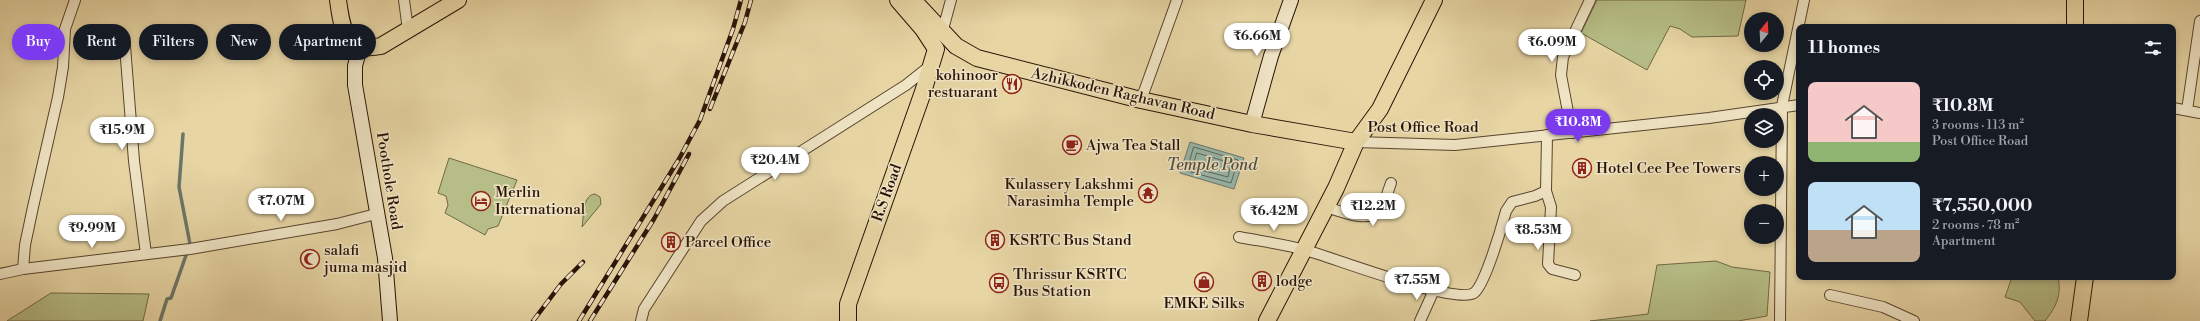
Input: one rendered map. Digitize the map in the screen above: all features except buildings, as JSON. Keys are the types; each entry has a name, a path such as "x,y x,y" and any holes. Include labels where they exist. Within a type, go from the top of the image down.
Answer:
{"main road":[{"path":"338,0 342,24"},
{"path":"376,47 381,46 415,27 458,0"},
{"path":"898,0 923,29 936,49"},
{"name":"Azhikkoden Raghavan Road","path":"913,0 942,33 956,46 977,58 1141,100 1252,124 1356,142"},
{"path":"1267,321 1326,207 1356,142 1380,109 1434,0"},
{"path":"2075,0 2075,24"},
{"name":"R.S Road","path":"848,321 848,304 923,92 930,66 942,33"},
{"path":"930,66 942,56 956,54 977,58"},
{"path":"2079,321 2085,280"}],"street":[{"path":"23,269 25,245 57,101 63,67 65,29 75,0"},
{"path":"404,0 415,27 443,0"},
{"path":"942,33 951,0"},
{"path":"1141,100 1177,0"},
{"path":"1252,124 1271,56 1291,0"},
{"path":"1572,133 1561,75 1563,58 1590,0"},
{"path":"1799,24 1804,0"},
{"path":"2187,110 2200,21"},
{"path":"1780,321 1782,106 1796,39"},
{"path":"126,60 134,161 146,254"},
{"name":"Poothole Road","path":"357,60 355,85 376,214 385,258 390,321"},
{"path":"641,321 644,309 701,221 718,206 906,86 930,66"},
{"name":"Post Office Road","path":"1356,142 1455,145 1709,118 1782,106 1796,105"},
{"path":"2176,108 2200,113"},
{"path":"1547,135 1546,191 1551,207 1548,264 1552,269 1575,275"},
{"path":"1326,207 1365,217 1373,215 1380,210 1391,183"},
{"path":"1239,237 1304,250 1434,290 1463,296 1474,292 1483,281 1506,211 1512,202 1535,196 1546,191"},
{"path":"0,274 23,269 188,250 338,224 376,214"},
{"path":"1420,321 1434,290"},
{"path":"1830,295 1883,307 1914,321"},
{"path":"842,321 848,304"}],"green space":[{"path":"1597,0 1746,0 1738,36 1692,37 1680,29 1670,26 1647,70 1581,33"},
{"path":"449,158 517,180 498,226 488,229 485,235 445,213 448,205 446,196 438,193"},
{"path":"595,194 600,197 601,204 582,227 586,202 591,195"},
{"path":"1716,261 1732,267 1770,272 1767,316 1738,321 1590,321 1648,314 1657,265"},
{"path":"2011,280 2058,280 2059,295 2055,306 2045,321 2035,321 2020,302 2005,297"},
{"path":"51,293 149,294 143,321 7,321"}],"water":[{"name":"Temple Pond","path":"1190,142 1244,158 1234,189 1180,173"}],"waterway":[{"path":"160,321 167,299 171,298 190,244 179,187 183,134"}],"railway":[{"path":"579,321 679,159 700,120 733,29 741,0"},
{"path":"710,109 745,22 751,0"},
{"path":"590,321 654,219 689,154"},
{"path":"533,321 561,284 583,262"}],"place":[{"name":"kohinoor restuarant","path":"1012,84"},
{"name":"Ajwa Tea Stall","path":"1072,145"},
{"name":"Hotel Cee Pee Towers","path":"1582,168"},
{"name":"Kulassery Lakshmi Narasimha Temple","path":"1148,193"},
{"name":"Merlin International","path":"481,201"},
{"name":"KSRTC Bus Stand","path":"995,240"},
{"name":"Parcel Office","path":"671,242"},
{"name":"salafi juma masjid","path":"310,259"},
{"name":"lodge","path":"1262,281"},
{"name":"EMKE Silks","path":"1204,282"},
{"name":"Thrissur KSRTC Bus Station","path":"999,283"}]}
